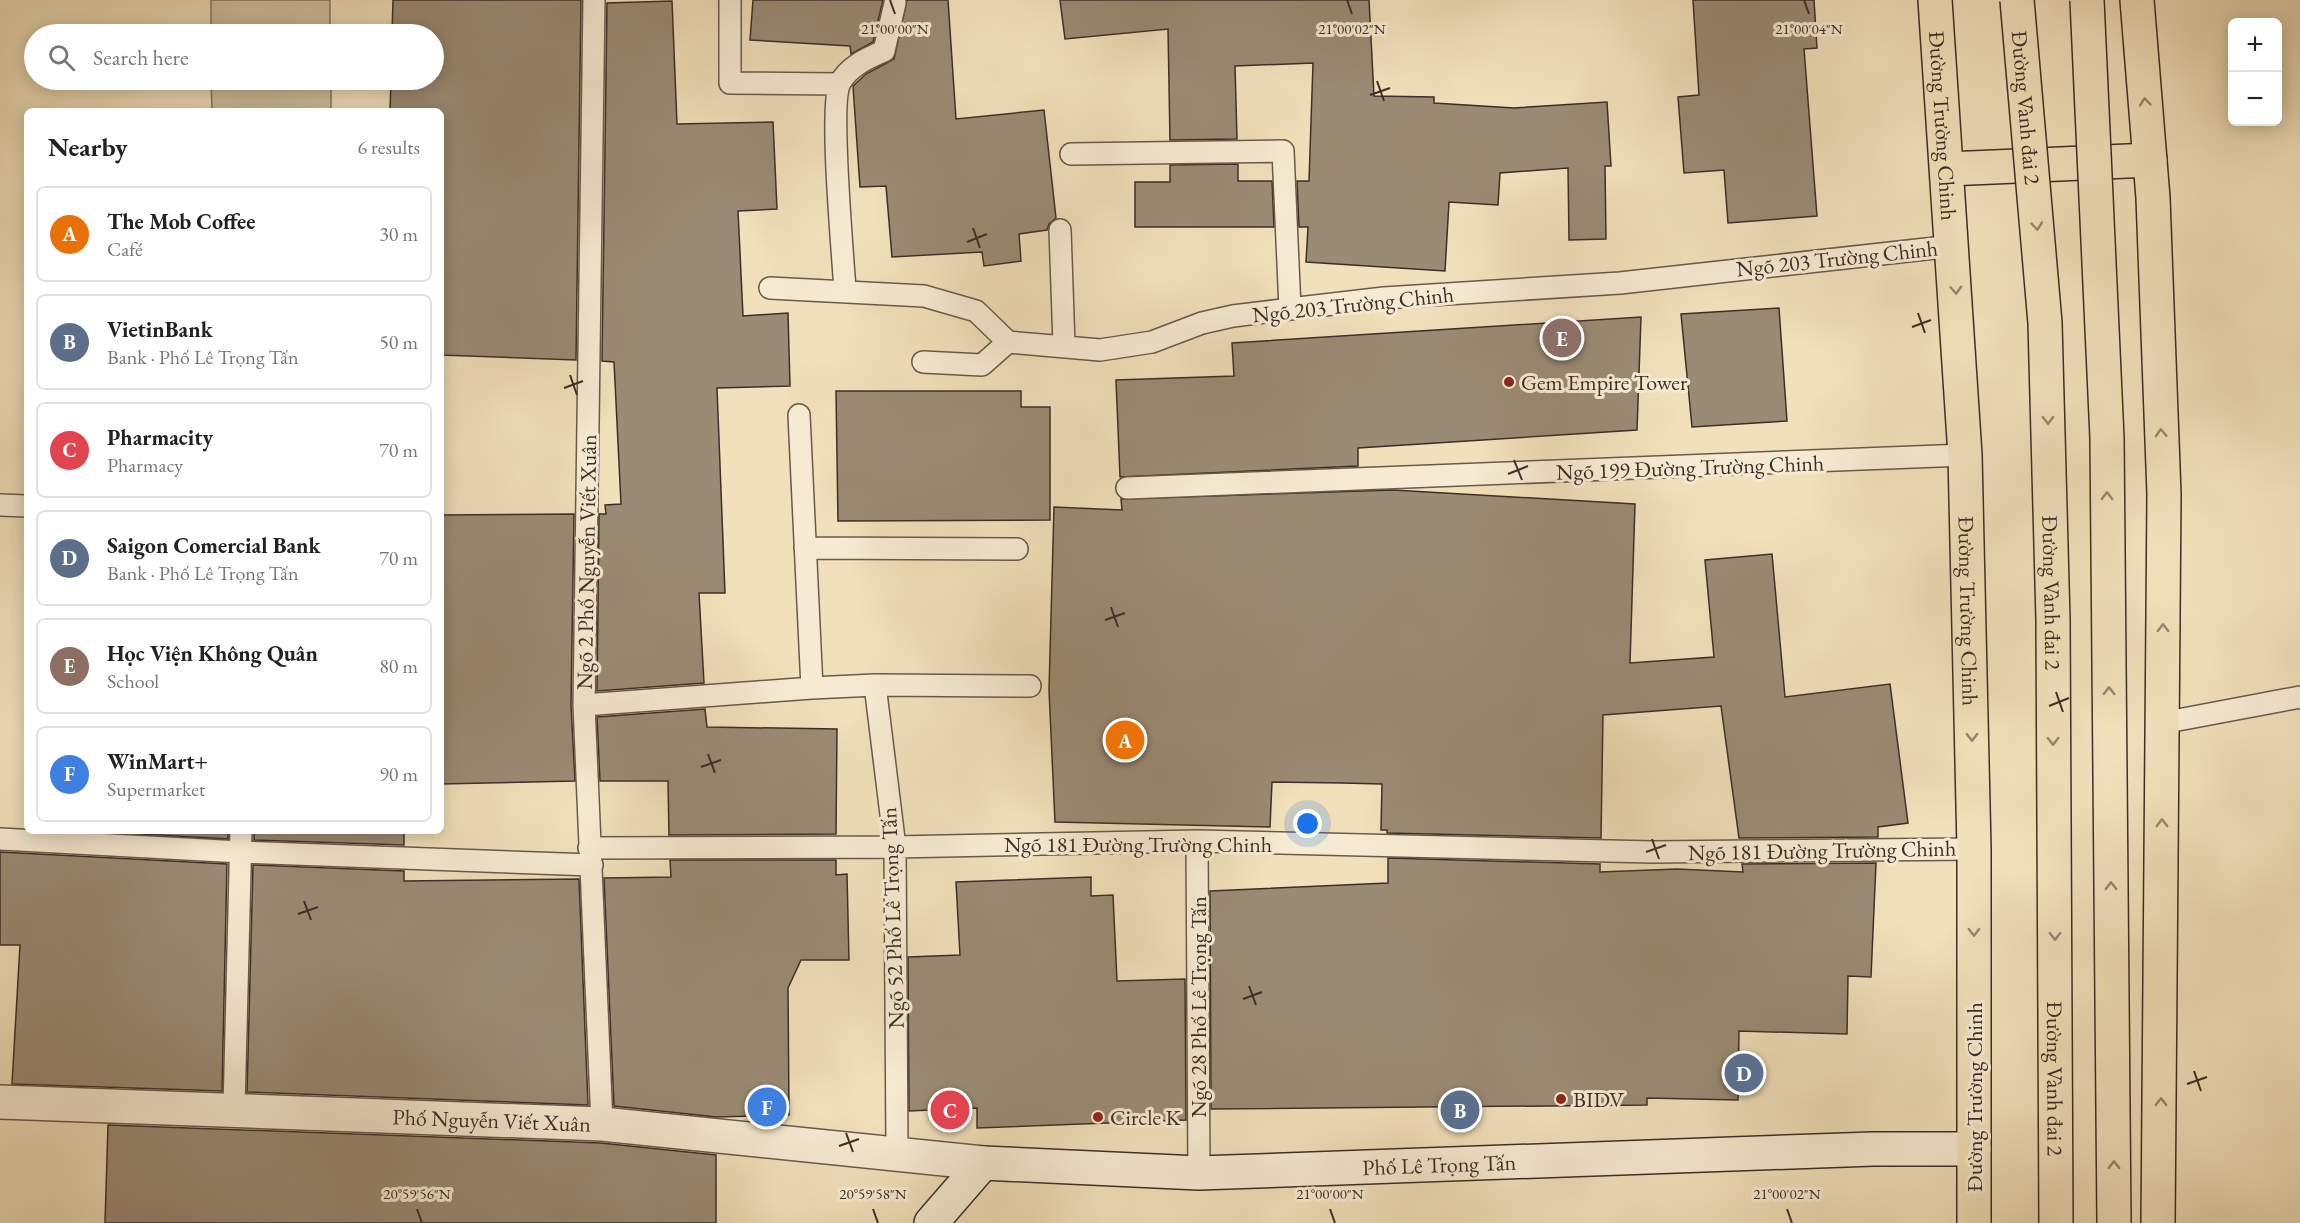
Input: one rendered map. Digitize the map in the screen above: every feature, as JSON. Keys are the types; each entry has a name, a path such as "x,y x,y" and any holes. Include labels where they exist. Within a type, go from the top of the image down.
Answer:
{"main road":[{"name":"Đường Trường Chinh","path":"1935,0 1965,455 1974,849 1974,1223"},
{"name":"Đường Vành đai 2","path":"2017,0 2045,323 2053,644 2056,1223"},
{"path":"2087,0 2107,438 2114,1223"},
{"path":"2137,0 2150,160 2164,494 2158,1223"},
{"path":"1947,169 2150,160"},
{"name":"Phố Nguyễn Viết Xuân","path":"0,1102 602,1124 897,1152 983,1163"},
{"name":"Phố Lê Trọng Tấn","path":"983,1163 1199,1173 1872,1149 1974,1149"},
{"path":"931,1223 983,1163"}],"lane":[{"name":"Ngõ 2 Phố Nguyễn Viết Xuân","path":"594,0 584,705 602,1124"},
{"path":"730,0 730,83 839,84"},
{"path":"845,290 837,122 839,84 859,63 884,51 895,3"},
{"path":"1071,154 1283,151 1290,309"},
{"path":"1060,231 1064,345"},
{"name":"Ngõ 203 Trường Chinh","path":"1008,342 1064,345 1100,350 1152,342 1202,323 1290,309 1384,298 1620,283 1953,246"},
{"path":"770,288 845,290 924,296 976,311 1008,342 982,365 923,362"},
{"path":"799,415 812,688"},
{"name":"Ngõ 199 Đường Trường Chinh","path":"1127,488 1965,455"},
{"path":"0,505 24,506"},
{"path":"805,548 1017,549"},
{"path":"584,705 875,685 1030,686"},
{"name":"Ngõ 52 Phố Lê Trọng Tấn","path":"875,685 895,847 897,1152"},
{"path":"2162,723 2300,697"},
{"name":"Ngõ 181 Đường Trường Chinh","path":"0,839 241,842 591,856 1197,841 1652,852 1974,849"},
{"name":"Ngõ 28 Phố Lê Trọng Tấn","path":"1197,841 1199,1173"},
{"path":"234,1109 241,842"}],"shaded area":[{"path":"211,0 330,0 330,24 211,24"},
{"path":"211,90 331,90 331,108 212,108"}],"building":[{"path":"393,0 581,0 576,360 444,355 444,108 390,108 391,90 444,90 444,24 392,24"},
{"path":"753,0 883,0 873,42 851,54 850,46 750,40"},
{"path":"907,0 948,0 956,119 1044,110 1056,218 1049,224 1047,230 1019,234 1021,261 984,266 982,252 892,257 886,186 860,187 853,86 866,74 894,59"},
{"path":"1060,0 1369,0 1374,96 1434,97 1434,103 1514,108 1607,102 1611,166 1605,166 1606,239 1569,240 1568,168 1500,173 1498,205 1449,202 1445,271 1306,262 1308,227 1299,227 1297,181 1309,181 1313,63 1235,66 1237,139 1170,140 1168,29 1065,39"},
{"path":"1693,0 1814,0 1817,48 1804,49 1817,216 1728,223 1724,170 1684,173 1678,97 1699,95"},
{"path":"672,1 677,124 773,122 777,209 738,211 743,316 788,313 790,386 717,388 725,593 699,593 704,683 597,691 599,514 606,514 605,505 621,504 614,362 602,361 607,3"},
{"path":"1238,164 1238,181 1272,181 1274,227 1135,227 1135,182 1170,182 1170,165"},
{"path":"1779,308 1787,421 1692,427 1681,314"},
{"name":"Gem Empire Tower","path":"1641,317 1637,430 1358,448 1358,466 1120,477 1116,380 1234,376 1232,343"},
{"path":"836,391 1021,391 1021,407 1050,407 1050,520 838,521"},
{"path":"1393,490 1635,504 1630,663 1714,657 1705,560 1772,554 1785,697 1890,684 1908,823 1878,827 1878,837 1739,838 1721,706 1603,715 1601,838 1387,833 1387,830 1381,830 1382,784 1272,782 1270,827 1055,822 1049,690 1054,507 1122,510 1121,499"},
{"path":"574,514 571,705 575,781 444,784 444,515"},
{"path":"705,709 707,727 837,729 836,834 669,835 668,781 600,781 597,717"},
{"path":"140,834 228,834 228,839"},
{"path":"254,834 404,834 404,845 254,840"},
{"path":"0,852 227,864 222,1091 12,1084 20,945 0,945"},
{"path":"1388,858 1600,864 1600,872 1677,869 1743,872 1742,864 1876,863 1871,977 1848,976 1847,1034 1739,1031 1738,1100 1647,1098 1647,1105 1211,1109 1210,891 1388,883"},
{"path":"670,860 836,860 836,875 847,874 849,960 801,960 788,988 789,1115 716,1117 614,1106 604,878 671,877"},
{"path":"253,865 404,871 404,881 579,879 588,1105 247,1092"},
{"path":"1091,877 1091,896 1113,895 1117,981 1185,979 1186,1120 977,1128 977,1108 909,1111 908,957 960,955 956,882"},
{"path":"108,1125 601,1143 716,1155 716,1223 105,1223"}],"place":[{"name":"Học Viện Không Quân","path":"1562,338"},
{"name":"Gem Empire Tower","path":"1509,382"},
{"name":"The Mob Coffee","path":"1125,740"},
{"name":"Saigon Comercial Bank","path":"1744,1073"},
{"name":"BIDV","path":"1561,1099"},
{"name":"WinMart+","path":"767,1107"},
{"name":"Pharmacity","path":"950,1110"},
{"name":"VietinBank","path":"1460,1110"},
{"name":"Circle K","path":"1098,1117"}]}
